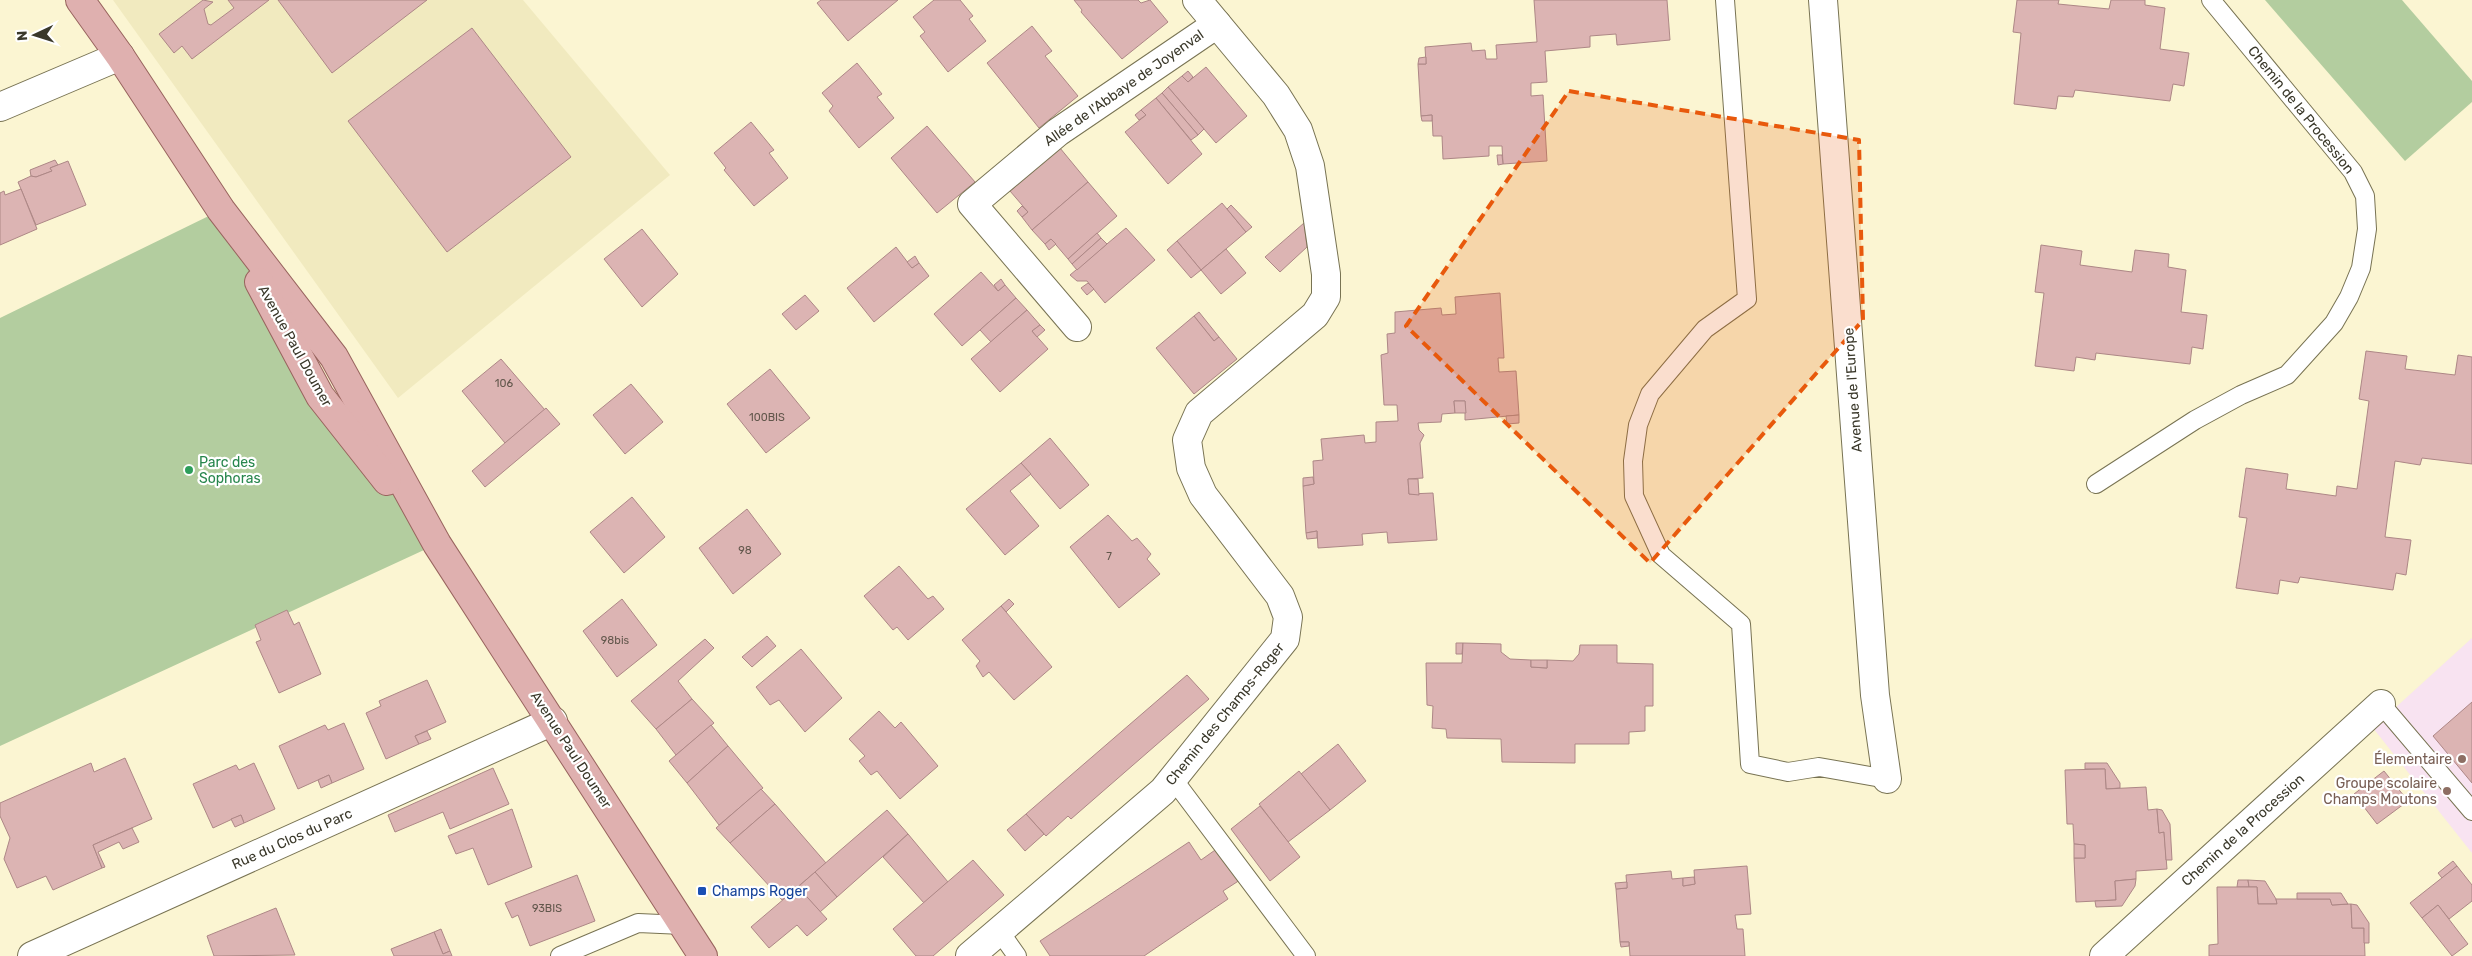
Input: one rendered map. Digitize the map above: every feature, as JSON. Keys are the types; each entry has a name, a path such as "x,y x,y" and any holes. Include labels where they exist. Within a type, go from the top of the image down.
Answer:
{"main road":[{"name":"Avenue Paul Doumer","path":"80,0 120,56 221,210 334,357 437,544 703,956"}],"street":[{"name":"Chemin des Champs-Roger","path":"970,956 1163,791 1285,639 1288,617 1280,596 1204,495 1191,468 1187,440 1199,413 1315,315 1326,297 1326,274 1310,166 1298,130 1276,95 1197,0"},
{"name":"Avenue de l'Europe","path":"1823,0 1875,695 1888,779"},
{"name":"Allée de l'Abbaye de Joyenval","path":"1077,327 972,204 1058,132 1218,24"},
{"path":"0,107 120,56"},
{"name":"Chemin de la Procession","path":"2104,956 2381,704"},
{"name":"Rue du Clos du Parc","path":"32,956 553,722"}],"lane":[{"path":"1724,0 1747,299 1705,328 1650,394 1638,425 1633,461 1634,496 1661,555 1741,624 1750,764 1788,772 1820,767 1888,779"},
{"name":"Chemin de la Procession","path":"2096,484 2195,420 2240,396 2287,375 2334,323 2349,297 2361,268 2367,229 2365,196 2353,172 2211,0"},
{"path":"2381,704 2472,811"},
{"path":"1172,780 1306,956"},
{"path":"560,956 638,923 683,925"},
{"path":"1000,932 1017,956"}],"highlighted area":[{"path":"1569,91 1859,140 1863,320 1650,563 1406,326"}],"shaded area":[{"path":"113,0 523,0 670,175 398,398"},
{"name":"Groupe scolaire Champs Moutons","path":"2472,638 2472,853 2373,728"}],"green space":[{"path":"2265,0 2402,0 2472,81 2472,102 2405,161"},
{"name":"Parc des Sophoras","path":"221,210 320,396 437,544 0,746 0,318"}],"building":[{"path":"203,0 213,2 204,9 208,24 211,25 234,8 228,0 269,0 192,59 182,46 174,53 159,34"},
{"path":"278,0 427,0 332,73"},
{"path":"821,0 898,0 848,41 817,3"},
{"path":"934,0 960,0 973,16 969,19 986,41 948,72 920,36 925,32 913,17"},
{"path":"1074,0 1138,0 1141,3 1150,0 1168,22 1122,59 1081,12 1082,10"},
{"path":"1534,0 1667,0 1670,40 1617,45 1616,34 1590,36 1590,47 1545,51 1547,82 1531,83 1531,96 1543,95 1547,161 1503,164 1502,146 1489,146 1489,156 1443,159 1442,136 1433,136 1432,115 1421,116 1418,64 1426,64 1425,47 1471,43 1472,51 1485,50 1486,59 1497,59 1496,45 1537,42"},
{"path":"2017,0 2059,0 2058,4 2109,9 2111,0 2145,0 2145,5 2165,8 2160,49 2189,53 2184,86 2173,84 2170,101 2075,90 2073,97 2058,96 2056,109 2014,104 2021,33 2013,32"},
{"path":"1032,26 1052,51 1045,56 1078,96 1039,128 987,63"},
{"path":"472,28 571,157 447,252 348,121"},
{"path":"1426,57 1426,64 1418,64 1419,58"},
{"path":"857,63 882,94 877,97 894,118 859,148 829,111 833,106 822,93"},
{"path":"1206,67 1247,116 1216,143 1168,87 1182,76 1188,82"},
{"path":"1188,71 1193,77 1188,82 1182,76"},
{"path":"1168,87 1204,129 1198,135 1162,93"},
{"path":"1162,93 1198,135 1191,140 1156,98"},
{"path":"1156,98 1202,154 1168,184 1125,132 1146,115 1141,110"},
{"path":"1141,110 1146,115 1139,120 1135,115"},
{"path":"1432,115 1432,121 1422,121 1421,116"},
{"path":"751,122 774,150 769,153 788,178 754,206 724,170 726,168 714,153"},
{"path":"927,126 975,182 937,213 891,158"},
{"path":"1060,148 1088,182 1032,230 1022,217 1028,212 1010,191"},
{"path":"1497,155 1502,155 1503,164 1498,165"},
{"path":"55,160 58,165 50,168 52,171 36,177 31,176 30,170"},
{"path":"68,161 86,205 36,225 18,182 31,176 36,177 52,171 50,168"},
{"path":"1088,182 1117,216 1068,259 1051,239 1045,244 1032,230"},
{"path":"21,189 37,229 0,245 0,193 4,191 5,195"},
{"path":"1222,203 1246,232 1201,270 1177,241"},
{"path":"1231,205 1252,227 1246,232 1227,209"},
{"path":"1022,206 1028,212 1022,217 1017,211"},
{"path":"1304,223 1307,247 1280,272 1265,257"},
{"path":"1126,228 1155,260 1105,303 1087,281 1077,281 1070,275"},
{"path":"642,229 678,274 642,307 604,259"},
{"path":"1097,233 1101,238 1072,264 1068,259"},
{"path":"1101,238 1107,244 1077,270 1072,264"},
{"path":"1051,239 1056,244 1049,250 1045,244"},
{"path":"1177,241 1201,270 1191,278 1167,250"},
{"path":"2041,245 2082,251 2080,265 2132,272 2135,250 2169,254 2168,267 2186,270 2181,312 2207,315 2203,349 2192,347 2190,364 2096,353 2095,360 2076,357 2074,371 2035,366 2044,293 2035,292"},
{"path":"896,247 912,268 919,263 929,276 874,322 847,288"},
{"path":"1226,249 1246,273 1221,294 1201,270"},
{"path":"915,256 919,263 912,268 907,262"},
{"path":"981,272 998,291 1005,285 1016,298 962,346 934,314"},
{"path":"1001,279 1005,285 998,291 994,285"},
{"path":"1088,283 1094,289 1087,295 1081,288"},
{"path":"1500,293 1504,358 1498,358 1499,372 1516,371 1519,415 1465,420 1465,401 1454,401 1455,413 1442,414 1441,422 1418,423 1419,430 1424,435 1420,443 1423,478 1408,479 1409,494 1433,493 1437,540 1388,543 1387,532 1362,534 1363,545 1318,548 1317,531 1306,533 1303,486 1314,484 1313,461 1323,460 1321,439 1364,435 1365,443 1376,442 1376,422 1398,421 1397,405 1384,405 1381,355 1388,353 1387,334 1395,333 1395,312 1441,308 1442,315 1456,314 1455,297"},
{"path":"805,295 819,311 796,330 782,314"},
{"path":"1016,298 1027,310 991,342 980,330"},
{"path":"1027,310 1040,325 1032,331 1048,349 1000,392 971,359"},
{"path":"1199,312 1219,337 1214,341 1194,316"},
{"path":"1194,316 1214,341 1219,337 1237,359 1194,394 1156,348"},
{"path":"1040,325 1045,330 1037,337 1032,331"},
{"path":"2366,351 2407,356 2405,369 2455,375 2458,355 2472,357 2472,464 2422,458 2420,465 2395,461 2385,537 2411,540 2406,575 2396,573 2393,590 2300,577 2298,583 2280,580 2278,594 2236,588 2247,518 2239,517 2246,468 2288,474 2286,489 2336,496 2337,486 2357,489 2369,401 2359,399"},
{"path":"501,359 545,410 505,443 462,391"},
{"path":"770,369 810,418 766,453 727,404"},
{"path":"631,384 663,422 625,454 593,415"},
{"path":"1454,401 1465,401 1466,413 1455,413"},
{"path":"546,408 560,424 485,487 472,471"},
{"path":"1519,415 1519,423 1507,424 1506,416"},
{"path":"1050,438 1089,485 1060,509 1021,463"},
{"path":"1021,463 1031,474 1010,491 1039,526 1005,555 966,509"},
{"path":"1313,477 1314,484 1303,486 1303,478"},
{"path":"1408,479 1418,479 1419,495 1409,494"},
{"path":"632,497 665,537 624,573 590,532"},
{"path":"747,509 781,554 733,594 699,548"},
{"path":"1108,515 1132,541 1137,538 1151,554 1147,559 1160,574 1119,608 1070,547"},
{"path":"1317,531 1317,538 1307,539 1306,533"},
{"path":"899,566 928,599 933,596 944,609 908,640 897,627 893,630 864,596"},
{"path":"622,599 657,645 617,677 583,631"},
{"path":"1009,599 1014,604 1006,612 1001,606"},
{"path":"1001,606 1052,667 1014,700 989,672 983,677 976,666 980,661 962,640"},
{"path":"287,610 294,625 299,622 321,674 279,693 256,642 261,640 255,625"},
{"path":"767,636 776,646 752,667 742,657"},
{"path":"705,639 714,648 678,681 692,699 656,729 631,701"},
{"path":"1456,643 1463,643 1462,654 1456,654"},
{"path":"1463,643 1501,644 1501,652 1510,659 1531,660 1531,667 1547,668 1547,660 1573,661 1579,654 1580,645 1617,645 1617,663 1653,664 1653,706 1645,706 1645,731 1629,732 1629,744 1575,744 1575,763 1502,762 1501,739 1447,738 1446,729 1432,728 1433,706 1427,705 1426,663 1462,663"},
{"path":"801,649 842,698 805,732 779,700 770,705 756,687"},
{"path":"1531,660 1547,660 1547,668 1531,667"},
{"path":"1187,675 1209,699 1071,819 1068,816 1046,836 1026,814"},
{"path":"427,680 446,722 415,736 419,744 386,759 366,713 381,706 379,701"},
{"path":"692,699 714,723 676,755 656,729"},
{"name":"Élementaire","path":"2472,702 2472,783 2433,736"},
{"path":"879,711 895,728 901,722 938,766 900,799 877,771 871,775 859,761 865,756 849,739"},
{"path":"344,723 364,769 332,783 329,775 298,789 279,746 325,725 328,730"},
{"path":"711,725 728,746 687,783 669,761"},
{"path":"427,731 431,739 419,744 415,736"},
{"path":"1338,744 1366,781 1330,810 1301,774"},
{"path":"728,746 763,788 719,825 687,783"},
{"path":"125,758 152,819 93,845 102,868 53,890 46,876 17,888 4,859 10,838 0,816 0,803 91,763 94,772"},
{"path":"254,763 275,809 244,823 241,815 213,828 193,784 236,765 239,770"},
{"path":"2085,763 2107,763 2120,783 2120,788 2106,789 2105,769 2085,769"},
{"path":"493,768 509,804 450,829 443,812 395,832 388,815"},
{"path":"2105,769 2106,789 2146,787 2148,810 2157,809 2159,833 2164,832 2167,869 2136,871 2136,879 2115,881 2116,900 2076,902 2074,858 2085,858 2085,845 2074,844 2073,824 2067,824 2065,770"},
{"path":"1299,771 1330,810 1288,842 1259,804"},
{"path":"2384,771 2408,801 2377,824 2354,794"},
{"path":"329,775 332,783 321,788 318,780"},
{"path":"761,789 775,804 730,843 716,828"},
{"path":"775,804 826,863 782,900 730,843"},
{"path":"1260,806 1300,857 1270,881 1231,829"},
{"path":"512,809 532,867 488,885 473,848 456,854 448,836"},
{"path":"2157,809 2162,810 2170,824 2172,860 2166,860 2164,832 2159,833"},
{"path":"887,810 908,834 837,897 815,872"},
{"path":"1026,814 1044,834 1025,851 1007,830"},
{"path":"241,815 244,823 235,827 231,819"},
{"path":"132,828 139,842 123,849 119,842 98,852 105,867 102,868 93,845"},
{"path":"908,834 948,882 924,903 883,857"},
{"path":"1189,842 1201,860 1218,848 1240,880 1223,891 1228,899 1144,956 1050,956 1040,941"},
{"path":"2074,844 2085,845 2085,858 2074,858"},
{"path":"973,860 1004,895 933,956 916,956 893,929"},
{"path":"2453,861 2457,866 2442,878 2438,873"},
{"path":"1747,866 1751,914 1735,915 1737,929 1743,929 1745,956 1630,956 1629,942 1620,942 1616,889 1627,888 1626,875 1671,871 1672,879 1683,878 1683,886 1695,884 1694,870"},
{"path":"2457,866 2472,885 2472,901 2449,919 2438,905 2422,918 2410,903"},
{"path":"815,872 837,897 820,912 798,887"},
{"path":"577,875 595,921 530,946 518,915 512,918 505,903"},
{"path":"1694,877 1695,884 1683,886 1683,878"},
{"path":"2136,879 2135,886 2122,906 2096,907 2095,901 2116,900 2115,881"},
{"path":"2238,880 2248,880 2249,887 2237,887"},
{"path":"2248,880 2265,881 2277,904 2258,904 2257,887 2249,887"},
{"path":"1627,882 1627,888 1616,889 1615,883"},
{"path":"798,887 827,919 807,936 797,925 769,948 751,927"},
{"path":"2217,887 2257,887 2258,904 2277,904 2276,899 2330,899 2332,905 2351,904 2352,928 2364,928 2365,956 2209,956 2209,945 2218,944"},
{"path":"2297,893 2341,893 2348,904 2332,905 2330,899 2297,899"},
{"path":"2351,904 2357,905 2369,923 2369,943 2364,943 2364,928 2352,928"},
{"path":"2438,905 2468,944 2452,956 2422,918"},
{"path":"276,908 295,955 214,956 207,936"},
{"path":"441,929 450,951 443,954 434,932"},
{"path":"434,932 443,954 450,951 452,956 394,956 391,949"},
{"path":"1620,942 1629,942 1629,946 1621,947"}],"place":[{"name":"Parc des Sophoras","path":"189,470"},
{"name":"Élementaire","path":"2462,759"},
{"name":"Groupe scolaire Champs Moutons","path":"2447,791"},
{"name":"Champs Roger","path":"702,891"}]}
